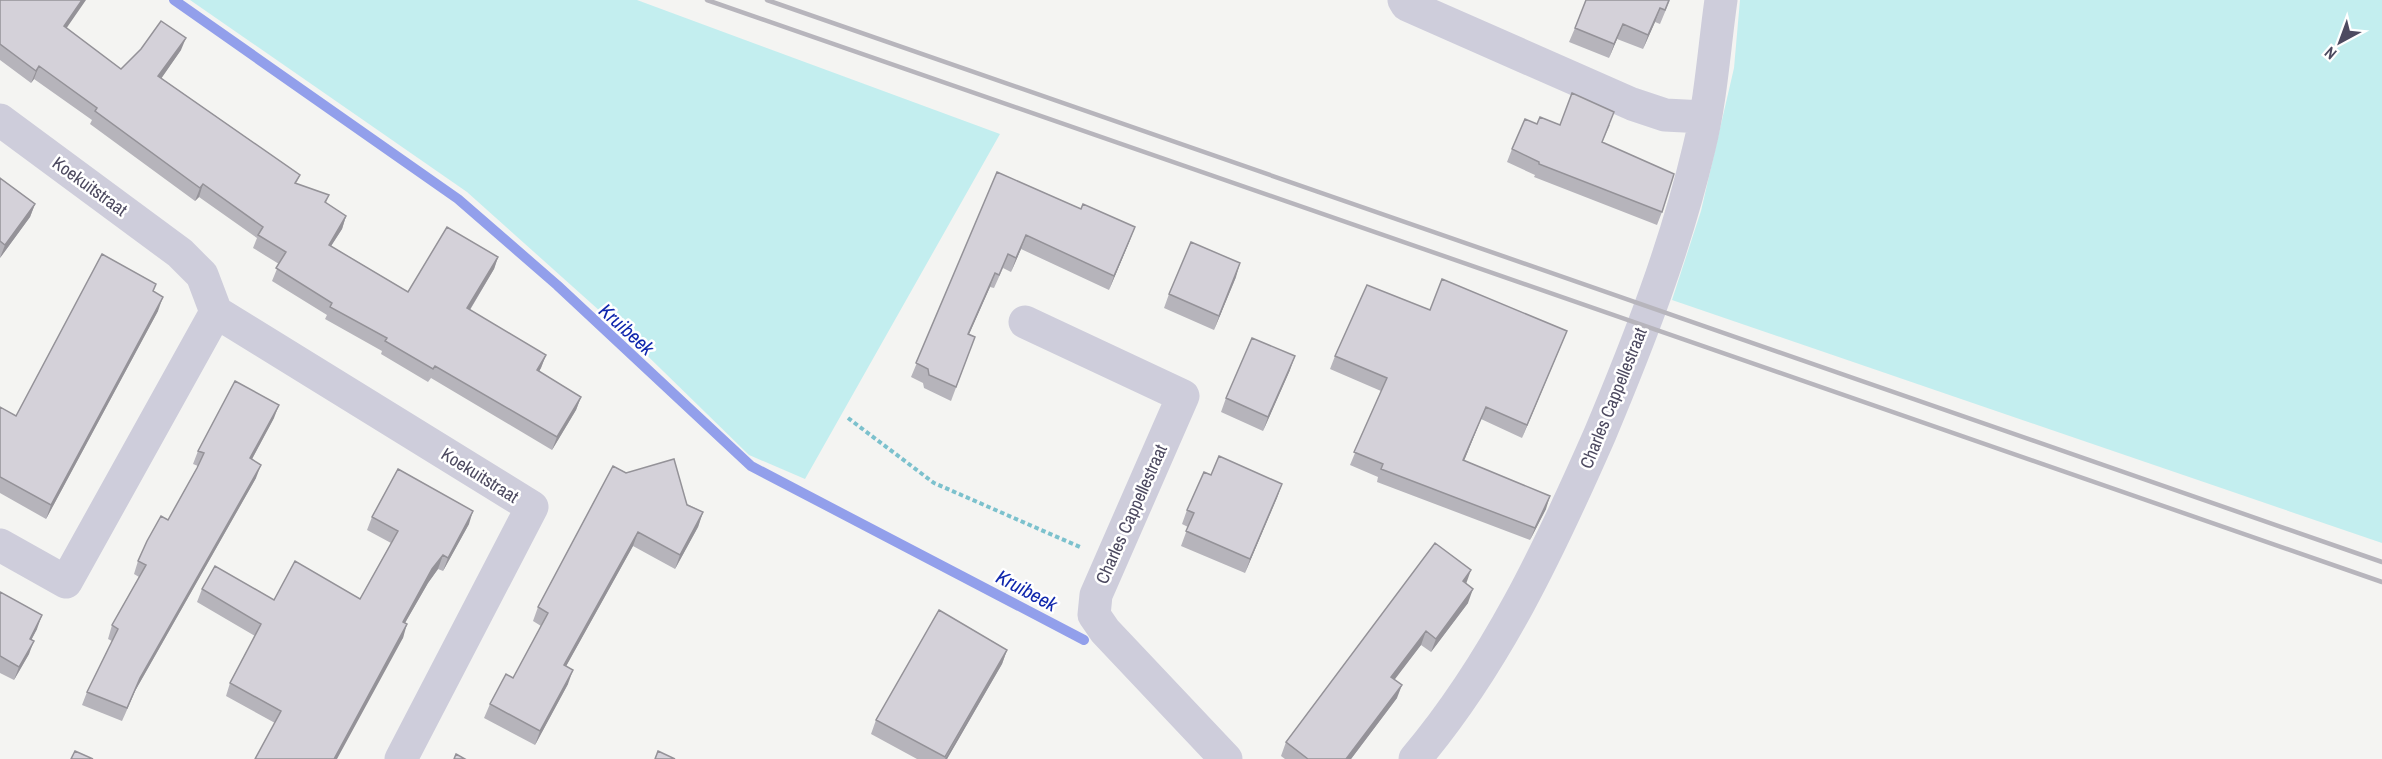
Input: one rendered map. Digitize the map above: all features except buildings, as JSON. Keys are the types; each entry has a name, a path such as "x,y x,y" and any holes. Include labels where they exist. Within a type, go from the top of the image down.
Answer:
{"street":[{"path":"1404,0 1407,5 1632,104 1665,115 1704,117"},
{"name":"Charles Cappellestraat","path":"1415,759 1467,691 1509,621 1551,544 1622,382 1662,273 1688,190 1704,117 1720,0"},
{"name":"Koekuitstraat","path":"0,120 180,253 202,275 216,312 532,507 401,759"},
{"path":"0,545 66,582 216,312"},
{"name":"Charles Cappellestraat","path":"1025,322 1183,396 1096,595 1094,615 1105,632 1226,759"}],"path":[{"path":"848,418 934,483 1111,561"}],"shaded area":[{"path":"190,0 637,0 1000,134 805,479 749,455 620,329 467,192"},
{"path":"1740,0 2382,0 2382,543 1672,300 1701,211 1734,68"}],"waterway":[{"name":"Kruibeek","path":"174,0 458,199 557,285 751,466 1084,640"}],"railway":[{"path":"707,0 2382,582"},
{"path":"767,0 2382,562"}]}
